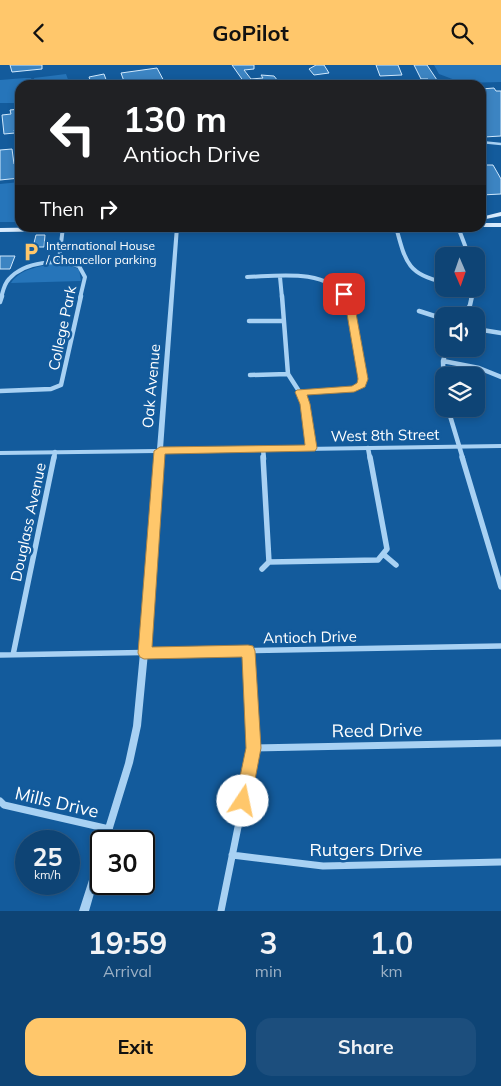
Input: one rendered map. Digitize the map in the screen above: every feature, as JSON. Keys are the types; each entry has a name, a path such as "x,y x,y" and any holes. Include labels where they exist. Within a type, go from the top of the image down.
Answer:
{"main road":[{"path":"486,218 501,214"},
{"path":"486,220 501,221"},
{"path":"486,225 501,225"},
{"path":"0,226 15,226"},
{"path":"0,230 15,230"}],"street":[{"path":"486,142 501,144"},
{"path":"0,302 7,281 12,276 41,264 59,260 64,232"},
{"name":"Oak Avenue","path":"109,829 131,754 136,726 144,653 177,232"},
{"path":"398,232 408,267 418,275 435,280"},
{"path":"460,232 465,247"},
{"name":"College Park","path":"0,391 51,389 61,385 85,277 79,266 59,260"},
{"path":"332,284 343,276"},
{"path":"247,277 314,279 332,284 344,294 349,302 363,379 362,385 354,389 300,392"},
{"path":"280,277 282,321 288,374 300,392 305,404 311,448"},
{"path":"420,311 435,316"},
{"path":"249,321 282,321"},
{"path":"485,330 501,333"},
{"path":"443,367 444,357"},
{"path":"443,361 479,368 501,377"},
{"path":"250,375 288,374"},
{"path":"450,417 458,446 498,564 501,587"},
{"name":"West 8th Street","path":"0,453 501,446"},
{"path":"262,569 269,562 378,560 387,549 368,448"},
{"path":"264,449 269,562"},
{"name":"Douglass Avenue","path":"13,655 55,453"},
{"path":"383,554 396,565"},
{"name":"Antioch Drive","path":"0,655 501,646"},
{"path":"220,911 254,748 248,651"},
{"name":"Reed Drive","path":"254,748 501,743"},
{"name":"Mills Drive","path":"0,801 4,805 109,829"},
{"name":"Rutgers Drive","path":"232,855 323,866 501,862"},
{"path":"84,911 90,891"}],"shaded area":[{"path":"434,65 501,65 501,82 455,80 439,74"},
{"path":"66,74 68,80 34,80 34,78"},
{"path":"31,78 32,80 15,80 15,103 0,103 0,80"},
{"path":"15,182 15,222 0,222 0,184"},
{"path":"62,263 79,269 81,281 11,283 20,274 27,271 41,266"}],"building":[{"path":"10,65 42,65 42,69 12,72"},
{"path":"232,65 254,65 254,69 244,70 251,79 263,78 261,75 274,76 277,80 243,80"},
{"path":"316,65 324,65 329,73 314,75 309,69"},
{"path":"376,65 398,65 402,75 380,76"},
{"path":"414,65 427,65 437,80 429,80 421,79"},
{"path":"157,68 163,80 124,80 121,73"},
{"path":"104,74 106,80 90,80 89,77"},
{"path":"494,88 496,91 501,91 501,136 486,137 486,89"},
{"path":"10,110 15,110 15,133 4,134 2,115 11,114"},
{"path":"12,149 15,178 0,180 0,150"},
{"path":"486,165 493,165 501,179 501,194 486,195"},
{"path":"36,235 45,235 44,247 33,247"},
{"path":"0,256 15,256 10,269 0,269"}],"place":[{"name":"International House / Chancellor parking","path":"31,252"}],"route":[{"path":"243,801 254,748 248,651 144,653 160,451 311,448 305,404 300,392 354,389 362,385 363,379 349,302 344,294"}]}
